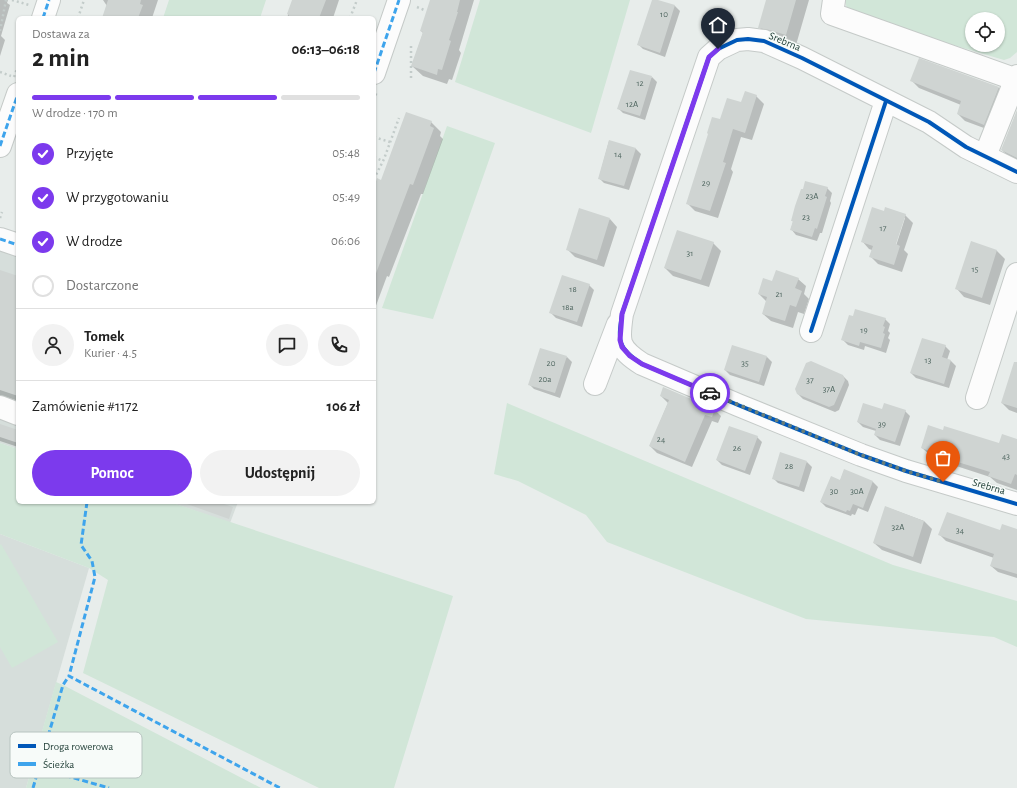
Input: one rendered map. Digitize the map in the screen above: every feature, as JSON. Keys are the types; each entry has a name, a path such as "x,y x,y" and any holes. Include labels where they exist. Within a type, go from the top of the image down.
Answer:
{"street":[{"path":"376,67 399,0"},
{"path":"834,0 832,14 1016,79 985,156"},
{"name":"Srebrna","path":"595,384 622,314 709,57 718,49 736,40 748,39 764,41 802,58 929,122 966,147 1017,172"},
{"path":"0,146 16,86"},
{"path":"811,331 886,101"},
{"path":"0,239 16,244"},
{"path":"977,398 1017,274"},
{"name":"Srebrna","path":"622,314 620,330 622,347 630,356 642,364 861,455 906,471 1017,504"},
{"path":"0,407 16,413"}],"path":[{"path":"0,31 6,0"},
{"path":"12,0 41,8"},
{"path":"79,16 84,0"},
{"path":"351,16 357,0"},
{"path":"411,45 411,78"},
{"path":"0,72 16,86"},
{"path":"376,175 383,161 399,118"},
{"path":"376,138 390,142"},
{"path":"376,158 383,161"},
{"path":"0,218 2,212"}],"shaded area":[{"path":"0,239 16,244 16,448 0,443"},
{"path":"176,504 237,504 230,523"},
{"path":"0,534 89,568 42,732 10,732 10,778 29,778 26,788 0,788"}],"green space":[{"path":"169,0 266,0 261,16 164,16"},
{"path":"480,0 630,0 591,133 455,82"},
{"path":"845,0 1017,0 1017,52 1010,58 1004,60 977,52 1005,52 1005,12 965,12 965,48 848,14"},
{"path":"447,126 495,143 433,319 382,308"},
{"path":"507,403 893,565 1017,601 1017,647 994,637 806,619 607,542 586,515 518,481 494,474"},
{"path":"0,443 16,448 16,504 176,504 453,596 394,788 319,788 83,673 108,580 89,568 0,534"},
{"path":"1,544 58,642 12,668 0,647"},
{"path":"56,682 261,788 26,788 29,778 142,778 142,732 42,732"}],"building":[{"path":"108,0 141,0 140,4 143,5 139,16 103,16"},
{"path":"292,0 326,0 320,16 289,16 287,14"},
{"path":"430,0 460,0 458,12 449,40 451,41 442,70 438,69 437,75 411,66 423,32 420,31"},
{"path":"652,0 658,0 675,5 660,53 637,45"},
{"path":"766,0 796,0 786,35 758,28"},
{"path":"919,58 999,87 984,125 957,114 961,101 910,81"},
{"path":"630,70 652,76 640,116 617,109"},
{"path":"745,91 757,95 745,133 733,129 723,162 726,163 710,211 686,204 712,117 720,119 727,98 741,102"},
{"path":"1017,110 1017,158 1001,150"},
{"path":"406,112 432,121 430,126 434,128 413,185 410,184 376,273 376,181 377,178 381,180"},
{"path":"609,140 636,148 624,186 598,179"},
{"path":"805,181 828,187 825,196 827,197 817,229 815,228 812,237 790,230 795,206"},
{"path":"872,207 884,211 885,207 906,214 896,244 900,246 894,265 869,257 873,246 861,242"},
{"path":"579,208 610,218 597,260 566,250"},
{"path":"677,230 714,242 701,280 664,268"},
{"path":"971,241 997,250 982,298 955,289"},
{"path":"0,270 16,275 16,395 0,390"},
{"path":"776,270 799,278 795,288 802,291 796,307 790,305 785,321 762,314 767,297 758,294 763,278 772,281"},
{"path":"562,275 590,284 577,322 549,313"},
{"path":"855,309 886,318 883,326 885,327 883,333 885,334 881,348 860,342 859,346 841,340 849,315 853,316"},
{"path":"922,338 946,345 942,357 951,360 944,384 910,373"},
{"path":"732,345 767,356 759,382 724,370"},
{"path":"540,348 567,356 555,393 528,385"},
{"path":"811,361 843,375 845,380 834,405 829,407 797,394 795,389 806,363"},
{"path":"1014,362 1017,362 1017,408 1001,403"},
{"path":"663,387 715,409 712,417 705,415 685,462 649,446 669,400 660,396"},
{"path":"863,403 882,409 884,403 906,410 895,442 874,435 876,429 857,422"},
{"path":"0,424 16,429 16,442 0,437"},
{"path":"928,425 943,430 944,426 999,443 1002,434 1017,439 1017,475 1015,474 1011,484 988,476 990,472 935,455 936,453 921,448"},
{"path":"729,426 758,436 745,471 716,460"},
{"path":"780,452 807,461 799,487 772,479"},
{"path":"844,469 873,481 863,508 853,504 850,511 847,510 846,512 820,502 831,476 840,480"},
{"path":"187,504 224,504 233,507 229,519"},
{"path":"885,506 924,521 913,557 873,543"},
{"path":"947,512 1000,530 1002,524 1017,529 1017,574 990,566 994,554 938,535"}],"marked path":[{"path":"44,16 49,0"},
{"path":"376,67 399,0"},
{"path":"0,146 16,100"},
{"path":"0,239 16,244"},
{"path":"87,504 81,545 92,561 95,577 69,676 280,788"},
{"path":"49,732 63,685 69,676"},
{"path":"33,788 36,778"},
{"path":"74,778 109,788"}],"cycle path":[{"path":"1017,172 966,147 929,122 802,58 764,41 748,39 737,40 718,49 709,57 622,314 620,331 621,343 624,348 642,364 861,455 906,471 1017,504"},
{"path":"811,331 886,101"}],"way so far":[{"path":"710,393 861,455 943,482"}],"route":[{"path":"710,393 642,364 630,356 622,347 620,330 622,314 709,57 718,49"}]}
